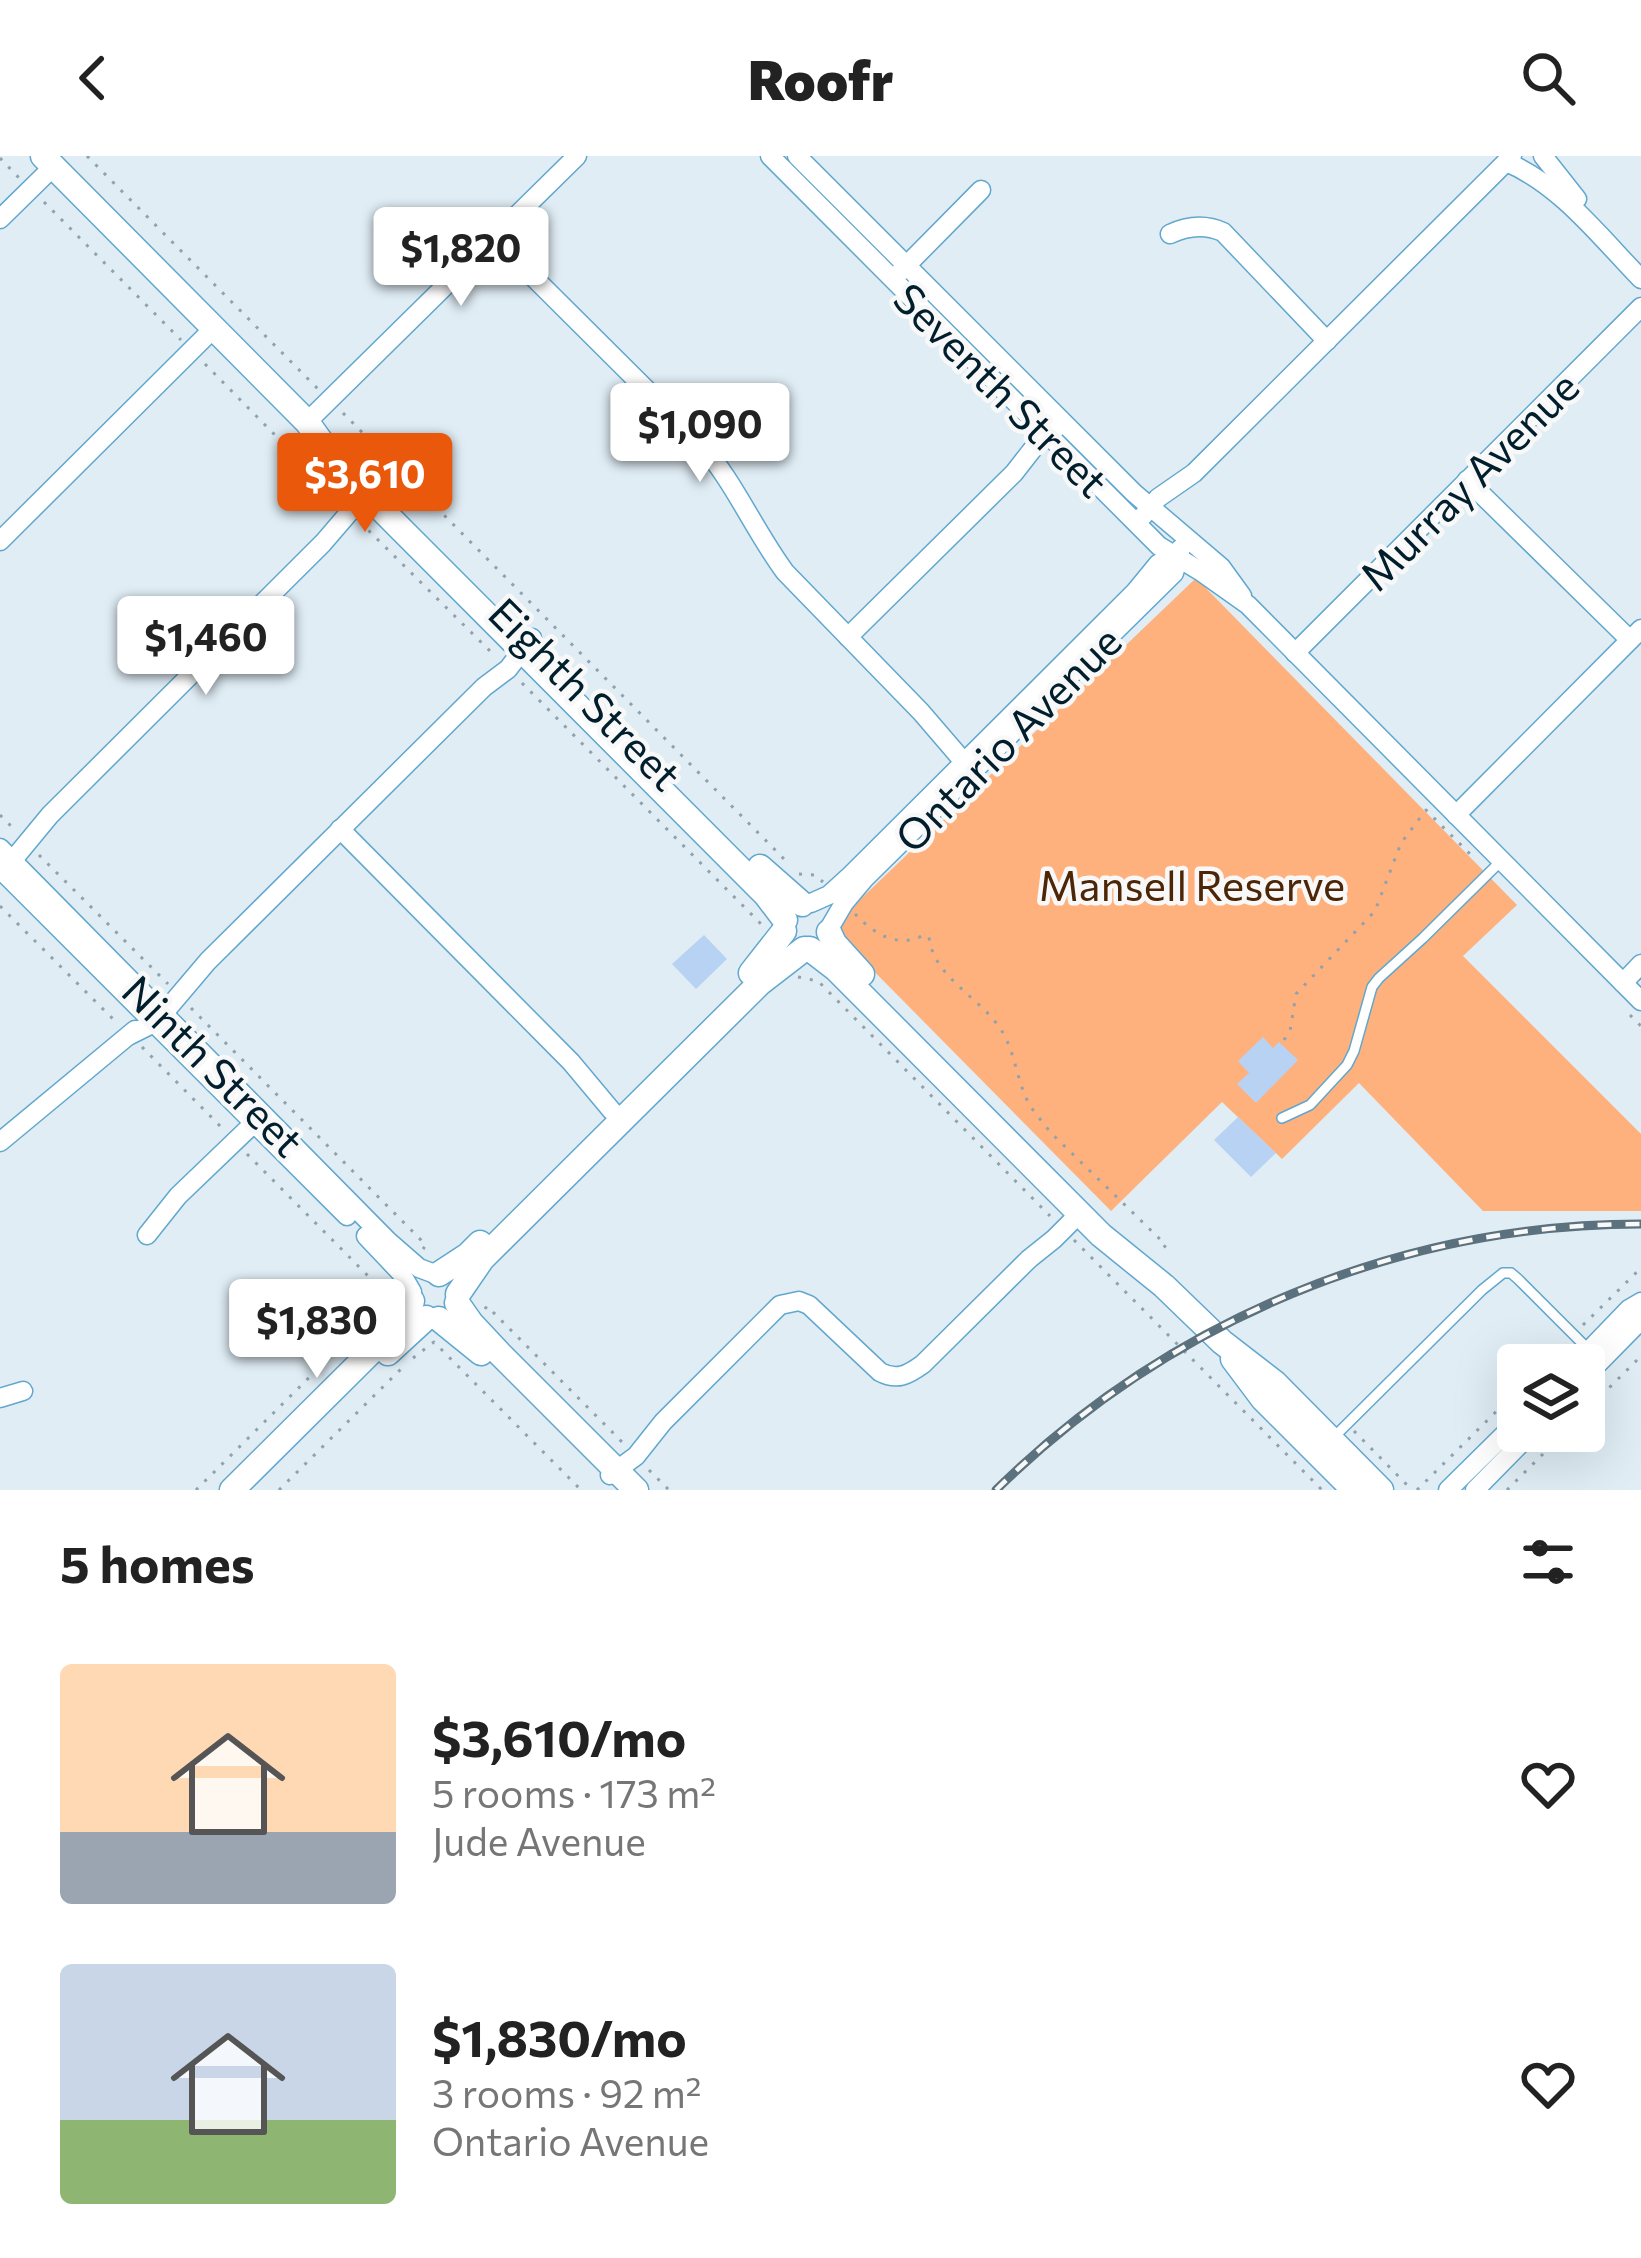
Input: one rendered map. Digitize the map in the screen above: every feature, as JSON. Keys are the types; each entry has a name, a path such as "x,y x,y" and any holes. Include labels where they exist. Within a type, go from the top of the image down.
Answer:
{"street":[{"path":"312,427 330,400 577,156"},
{"name":"Seventh Street","path":"770,156 1064,423 1155,512 1200,571 1248,605 1641,1001"},
{"name":"Seventh Street","path":"797,156 1050,438 1139,526 1182,549"},
{"path":"1543,156 1573,195 1641,263"},
{"path":"1139,526 1509,159 1556,194 1641,279"},
{"path":"0,219 48,162"},
{"name":"Eighth Street","path":"48,162 312,427 365,502 749,878 807,927 834,943 1110,1222 1164,1286"},
{"path":"900,272 981,190"},
{"path":"1170,234 1190,227 1223,232 1328,340"},
{"path":"494,238 714,459 785,572 971,762"},
{"name":"Murray Avenue","path":"1295,653 1641,308"},
{"path":"0,542 213,329"},
{"path":"848,637 1064,423"},
{"path":"1456,815 1635,635 1467,480"},
{"path":"3,860 365,502"},
{"name":"Ontario Avenue","path":"232,1490 423,1296 482,1259 971,762 1174,573 1182,549"},
{"path":"0,1142 125,1030 155,1014 517,654"},
{"path":"340,829 616,1107"},
{"name":"Ninth Street","path":"3,860 423,1296"},
{"name":"Eighth Street","path":"807,927 849,982 1069,1218 1164,1286 1275,1384 1354,1490"},
{"name":"Ontario Avenue","path":"250,1490 423,1296 452,1281 437,1274 468,1255 807,927"},
{"path":"1623,983 1641,964"},
{"name":"Ninth Street","path":"155,1014 253,1124 423,1296 614,1476 636,1490"},
{"path":"147,1235 178,1196 253,1124"},
{"path":"614,1476 642,1437 789,1301 809,1305 880,1372 890,1378 902,1377 923,1364 1069,1218"},
{"path":"1600,1344 1629,1309 1641,1302"},
{"path":"1605,1346 1641,1320"},
{"path":"0,1398 23,1391"},
{"path":"1448,1490 1497,1442"},
{"name":"Eighth Street","path":"1324,1446 1381,1490"},
{"path":"1475,1490 1512,1452"}],"lane":[{"path":"1282,1118 1310,1105 1347,1065 1379,978 1501,861"},
{"path":"1324,1446 1503,1273 1518,1279 1580,1344"}],"path":[{"path":"87,156 798,874 815,874 798,976 818,981 1069,1218 1322,1490"},
{"path":"37,196 192,351 365,502 517,654 763,926 755,934 866,926 887,938 911,942 929,937 935,959 1000,1028 1037,1115 1166,1245 1148,1265"},
{"path":"35,850 426,1245 423,1296"},
{"path":"0,906 383,1291 423,1296"},
{"path":"1564,1344 1641,1268"},
{"path":"383,1291 423,1296"},
{"path":"196,1490 382,1305"},
{"path":"279,1490 408,1361 434,1342 581,1490"},
{"path":"1605,1392 1641,1356"},
{"path":"1417,1490 1497,1411"},
{"path":"1507,1490 1545,1452"}],"green space":[{"name":"Mansell Reserve","path":"1196,578 1517,905 1463,956 1641,1134 1641,1211 1483,1211 1359,1083 1282,1159 1222,1102 1111,1211 846,943 840,928 845,914"}],"building":[{"path":"704,935 727,959 696,989 672,964"},
{"path":"1263,1037 1273,1048 1279,1042 1298,1060 1256,1103 1237,1084 1249,1073 1238,1061"},
{"path":"1238,1117 1276,1153 1251,1177 1214,1140"}],"railway":[{"path":"996,1490 1063,1430 1135,1377 1212,1332 1292,1294 1376,1264 1462,1242 1551,1228 1641,1224"}]}
